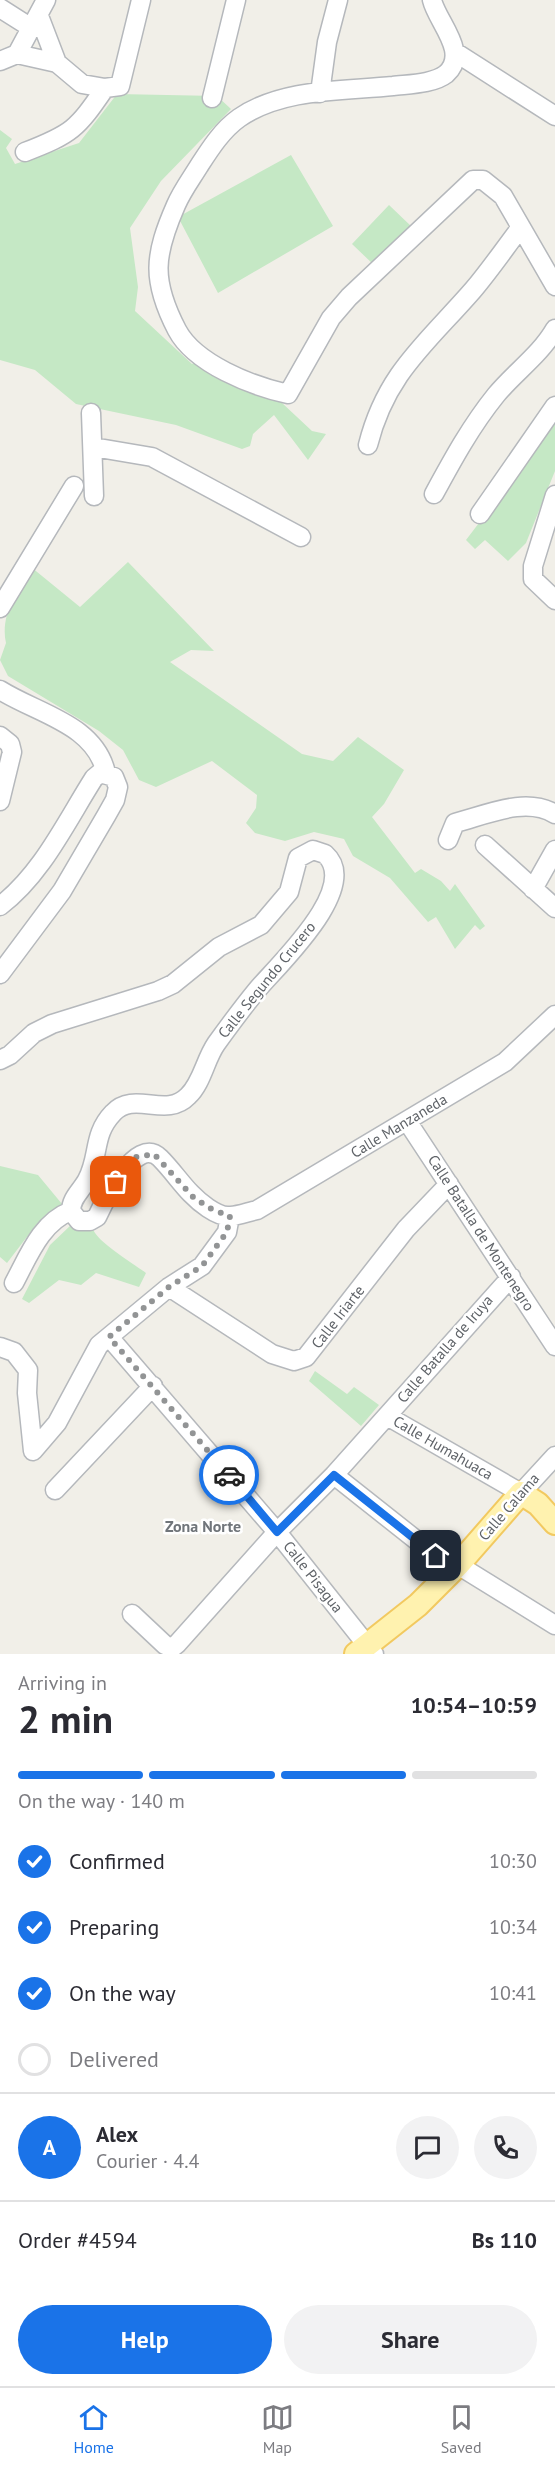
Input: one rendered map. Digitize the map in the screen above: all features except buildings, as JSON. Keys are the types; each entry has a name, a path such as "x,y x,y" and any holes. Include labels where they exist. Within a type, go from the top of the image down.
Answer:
{"main road":[{"name":"Calle Humahuaca","path":"520,1493 538,1504 555,1523"},
{"name":"Calle Calama","path":"366,1651 456,1568 520,1493"}],"street":[{"path":"25,152 60,139 81,123 112,87 141,0"},
{"path":"212,98 236,0"},
{"path":"320,93 327,42 338,0"},
{"path":"432,0 455,52 555,116"},
{"path":"0,8 39,15"},
{"path":"39,15 57,63"},
{"path":"17,54 39,15"},
{"path":"455,52 449,71 431,81 285,98 260,105 239,118 222,133 180,196 161,239 157,261 164,301 183,341 195,353 217,367 273,391 288,394 332,318 343,304 473,180 483,180 494,187 511,207 555,286"},
{"path":"0,61 17,54 57,63 82,84 112,87"},
{"path":"368,445 375,419 393,381 433,332 473,289 521,227"},
{"path":"434,494 463,440 497,394 550,352 555,329"},
{"path":"480,514 555,406"},
{"path":"92,413 94,495"},
{"path":"93,447 152,458 301,537"},
{"path":"0,608 74,486"},
{"path":"555,495 533,566 532,579 555,600"},
{"path":"0,690 70,725 89,741 103,760 106,773"},
{"path":"0,736 10,744 12,752 0,801"},
{"path":"0,906 17,893 47,854 94,778 100,773 114,777 118,787 116,800 62,891 0,974"},
{"path":"448,840 455,823 522,806 547,810 555,814"},
{"path":"485,845 555,908"},
{"path":"533,889 555,850"},
{"name":"Calle Segundo Crucero","path":"0,1060 10,1055 34,1033 52,1024 158,991 173,984 219,947 261,925 273,914 289,892 301,855 318,851 332,862 334,877 331,892 323,910 296,947 257,990 215,1044 187,1097 169,1106 130,1102 120,1105 104,1123 97,1137 88,1179 73,1200 71,1211"},
{"name":"Calle Manzaneda","path":"230,1216 257,1210 505,1062 555,1015"},
{"name":"Calle Batalla de Montenegro","path":"407,1121 555,1346"},
{"path":"0,1347 14,1352 28,1370 27,1404 33,1451 57,1423 99,1345 169,1287 202,1266 227,1232 230,1216 213,1210 194,1198 159,1157 149,1153 136,1157 126,1168 93,1219 80,1221 71,1211 63,1214 45,1230 14,1283"},
{"name":"Calle Iriarte","path":"169,1287 272,1354 294,1361 306,1357 406,1229 449,1184"},
{"name":"Calle Batalla de Iruya","path":"132,1614 165,1645 172,1648 177,1644 277,1532 334,1475 511,1277"},
{"name":"Calle Pisagua","path":"109,1337 277,1532 366,1651"},
{"path":"55,1490 153,1386"},
{"name":"Calle Humahuaca","path":"387,1416 520,1493"},
{"name":"Calle Calama","path":"520,1493 555,1456"},
{"path":"334,1475 456,1568 555,1625"}],"green space":[{"path":"117,94 217,96 231,109 161,181 130,228 138,287 135,311 192,364 204,356 251,374 312,431 326,434 308,460 274,415 253,434 250,446 242,449 176,425 76,404 35,370 0,360 0,130 12,139 6,148 15,164 79,143"},
{"path":"291,155 333,226 218,293 178,217"},
{"path":"389,205 412,227 375,266 352,244"},
{"path":"555,423 555,471 526,543 508,561 485,540 475,549 466,540"},
{"path":"128,562 214,651 191,650 170,662 302,754 333,761 358,737 404,770 384,804 372,817 415,873 421,869 441,881 450,891 455,884 485,926 480,930 475,925 455,949 436,917 428,922 390,878 353,856 344,839 314,832 285,841 255,833 246,823 256,808 257,795 212,761 156,787 139,780 123,750 99,731 8,676 0,660 6,643 7,614 20,584 31,567 80,607"},
{"path":"0,1166 38,1175 62,1204 36,1225 7,1263 0,1257"},
{"path":"71,1225 93,1229 108,1246 146,1273 139,1287 96,1273 81,1285 59,1280 29,1303 22,1299 50,1245"},
{"path":"315,1371 347,1394 354,1387 379,1405 361,1426 309,1381"}],"way so far":[{"path":"116,1182 136,1157 143,1154 154,1154 194,1198 224,1216 230,1216 227,1232 202,1266 169,1287 109,1337 229,1475"}],"district":[{"name":"Zona Norte","path":"203,1526"}],"route":[{"path":"229,1475 277,1532 334,1475 436,1556"}]}
